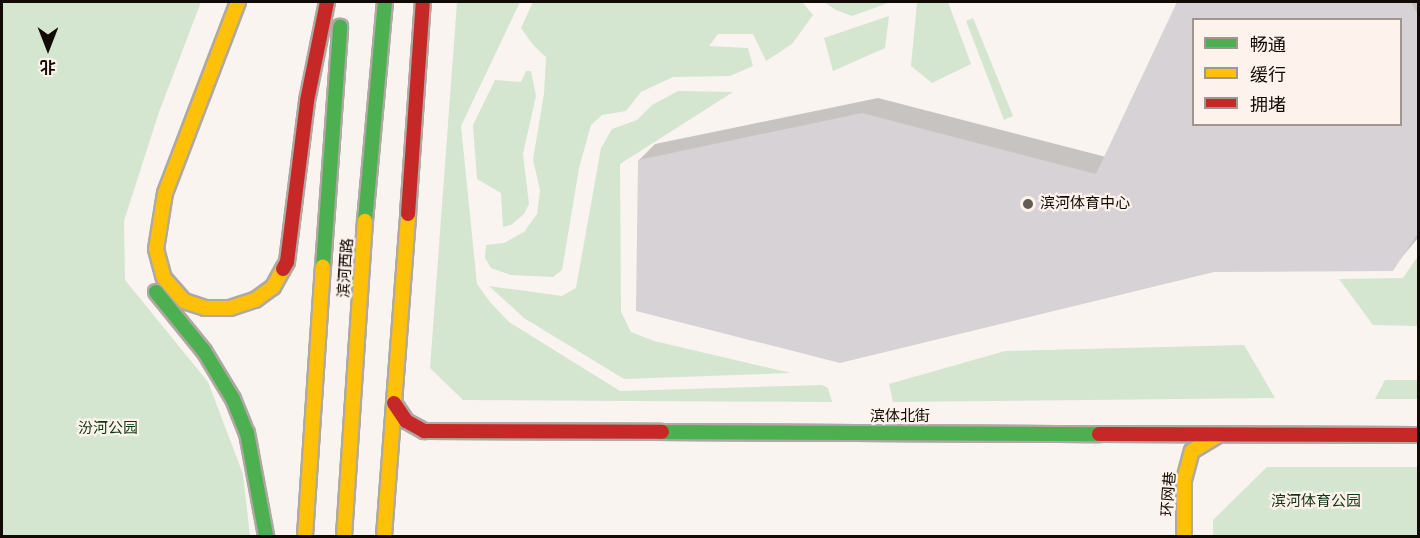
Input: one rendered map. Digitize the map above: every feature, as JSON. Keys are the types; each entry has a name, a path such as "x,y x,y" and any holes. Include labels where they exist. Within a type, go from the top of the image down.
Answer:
{"main road":[{"path":"238,2 165,193 158,230 156,249 164,278 184,301 205,308 230,308 255,300 273,287 286,262 307,101 327,2"},
{"name":"滨河西路","path":"344,537 365,226 385,2"},
{"path":"384,537 423,2"},
{"name":"滨河西路","path":"305,537 341,13"},
{"path":"146,278 165,306 204,351 233,399 247,433 266,537"},
{"name":"滨体北街","path":"394,403 406,421 424,431 1419,435"},
{"name":"环网巷","path":"1184,537 1184,480 1192,451 1219,435"}],"green space":[{"name":"汾河公园","path":"2,2 201,2 159,112 124,221 125,280 208,382 243,474 250,536 2,536"},
{"path":"457,2 520,2 461,126 477,284 490,302 509,322 620,391 822,385 828,388 832,402 463,400 430,368"},
{"path":"533,2 802,2 813,15 792,44 766,61 753,34 718,34 709,46 748,48 753,66 730,76 673,77 641,92 626,111 602,115 591,125 579,168 562,270 553,277 511,275 491,268 485,258 486,245 504,243 524,232 537,214 540,190 533,160 544,94 546,57 534,46 521,28"},
{"path":"824,2 891,2 852,16"},
{"path":"948,2 971,64 932,83 911,66 917,3"},
{"path":"889,16 885,48 833,71 824,38"},
{"path":"973,18 1013,116 1004,120 966,21"},
{"path":"526,71 531,71 536,96 523,154 529,204 524,214 511,225 503,227 501,193 477,179 473,125 495,80 521,82"},
{"path":"678,91 733,92 620,164 621,312 631,332 654,341 791,373 624,379 524,318 489,286 562,296 576,288 601,148 612,129 637,120 652,105"},
{"path":"1418,256 1418,326 1373,325 1339,279 1403,278"},
{"path":"1244,345 1275,398 893,402 889,384 1005,351"},
{"path":"1385,380 1418,380 1418,399 1375,399"},
{"name":"滨河体育公园","path":"1267,467 1418,467 1418,536 1213,536 1213,520"}],"building":[{"name":"滨河体育中心","path":"1177,2 1411,2 1418,15 1418,233 1393,271 1214,272 840,363 636,311 638,160 862,113 1096,174"}],"traffic: fast":[{"path":"365,221 385,2"},
{"path":"323,267 340,27"},
{"path":"156,292 204,351 233,399 247,433 266,536"},
{"path":"662,432 1099,434"}],"traffic: slow":[{"path":"238,2 165,193 156,249 164,278 184,301 205,308 230,308 255,300 273,287 283,269"},
{"path":"384,536 408,214"},
{"path":"344,536 365,221"},
{"path":"305,536 323,267"},
{"path":"1184,536 1184,480 1192,451 1219,435"}],"traffic: jam":[{"path":"283,269 287,262 307,101 327,2"},
{"path":"408,214 423,2"},
{"path":"394,403 406,421 424,431 662,432"},
{"path":"1099,434 1418,435"}],"place":[{"name":"滨河体育中心","path":"1028,204"}]}
